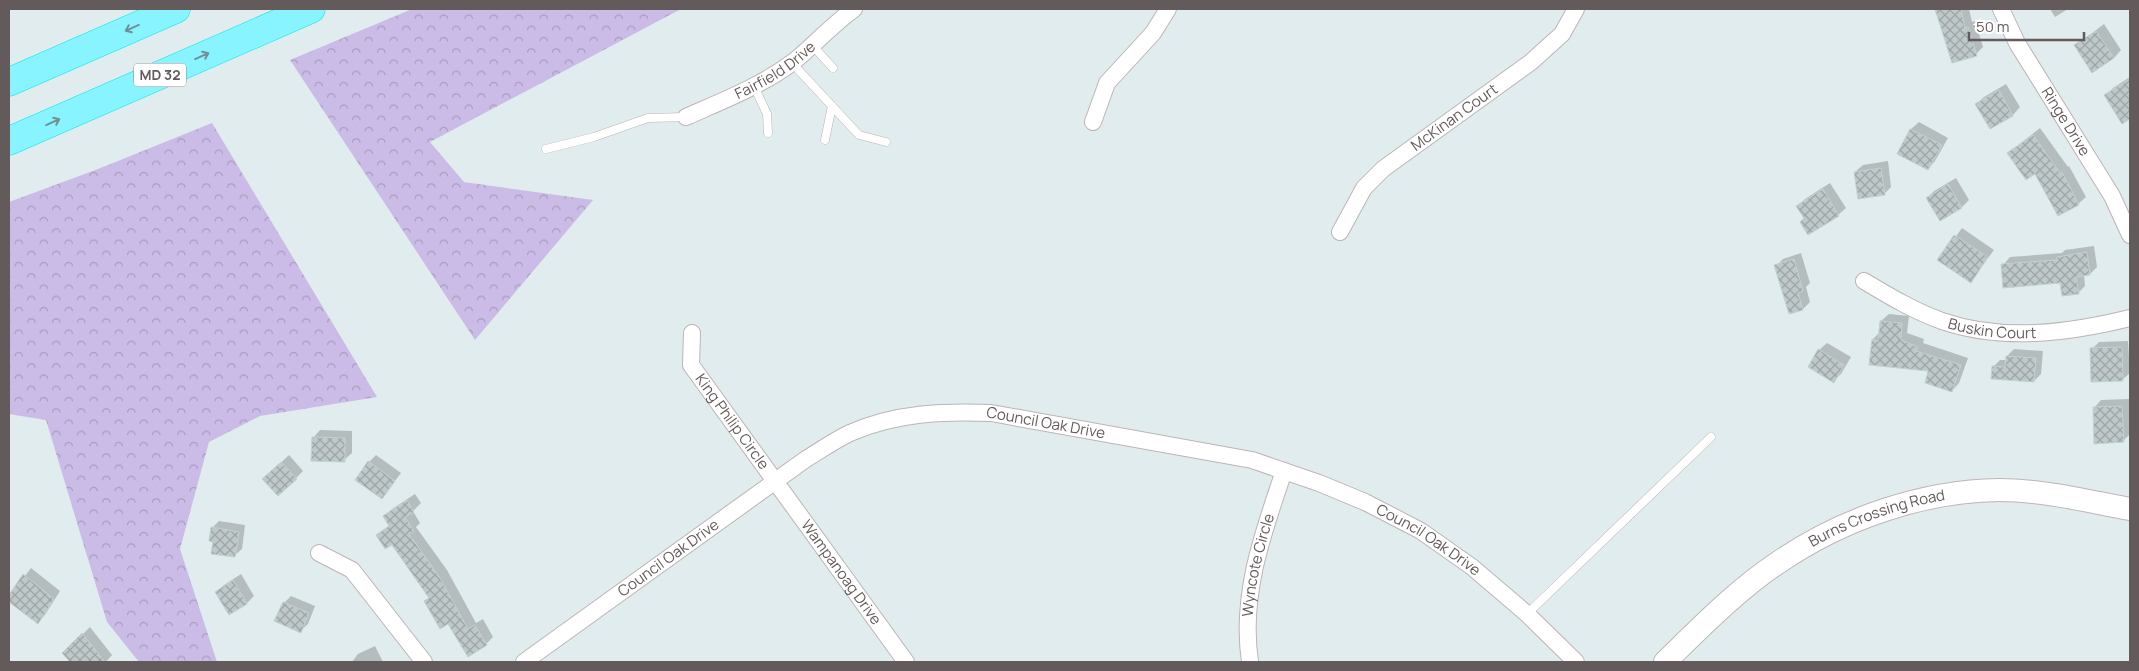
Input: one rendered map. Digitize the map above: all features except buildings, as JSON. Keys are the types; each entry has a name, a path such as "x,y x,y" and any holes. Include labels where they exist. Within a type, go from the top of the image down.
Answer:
{"highway":[{"path":"9,82 176,9"},
{"name":"MD 32","path":"9,141 312,9"}],"street":[{"name":"Fairfield Drive","path":"686,117 754,86 792,63 854,9"},
{"path":"1093,122 1107,83 1153,33 1168,9"},
{"name":"McKinan Court","path":"1340,232 1364,188 1383,168 1531,62 1562,34 1576,9"},
{"name":"Ringe Drive","path":"2001,9 2017,43 2112,196 2130,236"},
{"name":"Buskin Court","path":"1864,281 1919,312 1943,321 1998,332 2040,333 2073,330 2130,318"},
{"name":"King Philip Circle","path":"692,332 691,365 775,481"},
{"name":"Council Oak Drive","path":"524,662 806,459 850,433 883,422 916,415 951,412 992,413 1252,460 1365,502 1420,531 1472,567 1527,614 1576,662"},
{"name":"Wyncote Circle","path":"1250,662 1247,610 1251,580 1284,471"},
{"name":"Wampanoag Drive","path":"775,481 906,662"},
{"name":"Burns Crossing Road","path":"1665,662 1737,596 1778,563 1835,530 1892,508 1942,496 2000,490 2056,496 2130,509"},
{"path":"319,554 352,570 424,662"}],"lane":[{"path":"812,45 833,68"},
{"path":"792,63 859,135 886,142"},
{"path":"754,86 767,114 768,133"},
{"path":"825,140 832,106"},
{"path":"546,149 594,137 648,118 686,117"},
{"path":"1527,614 1711,437"}],"green space":[{"path":"412,9 681,9 430,142 464,182 593,200 475,340 290,60"},
{"path":"212,123 377,397 260,416 209,442 180,549 217,662 139,662 107,622 46,420 9,414 9,202 98,169"}]}
